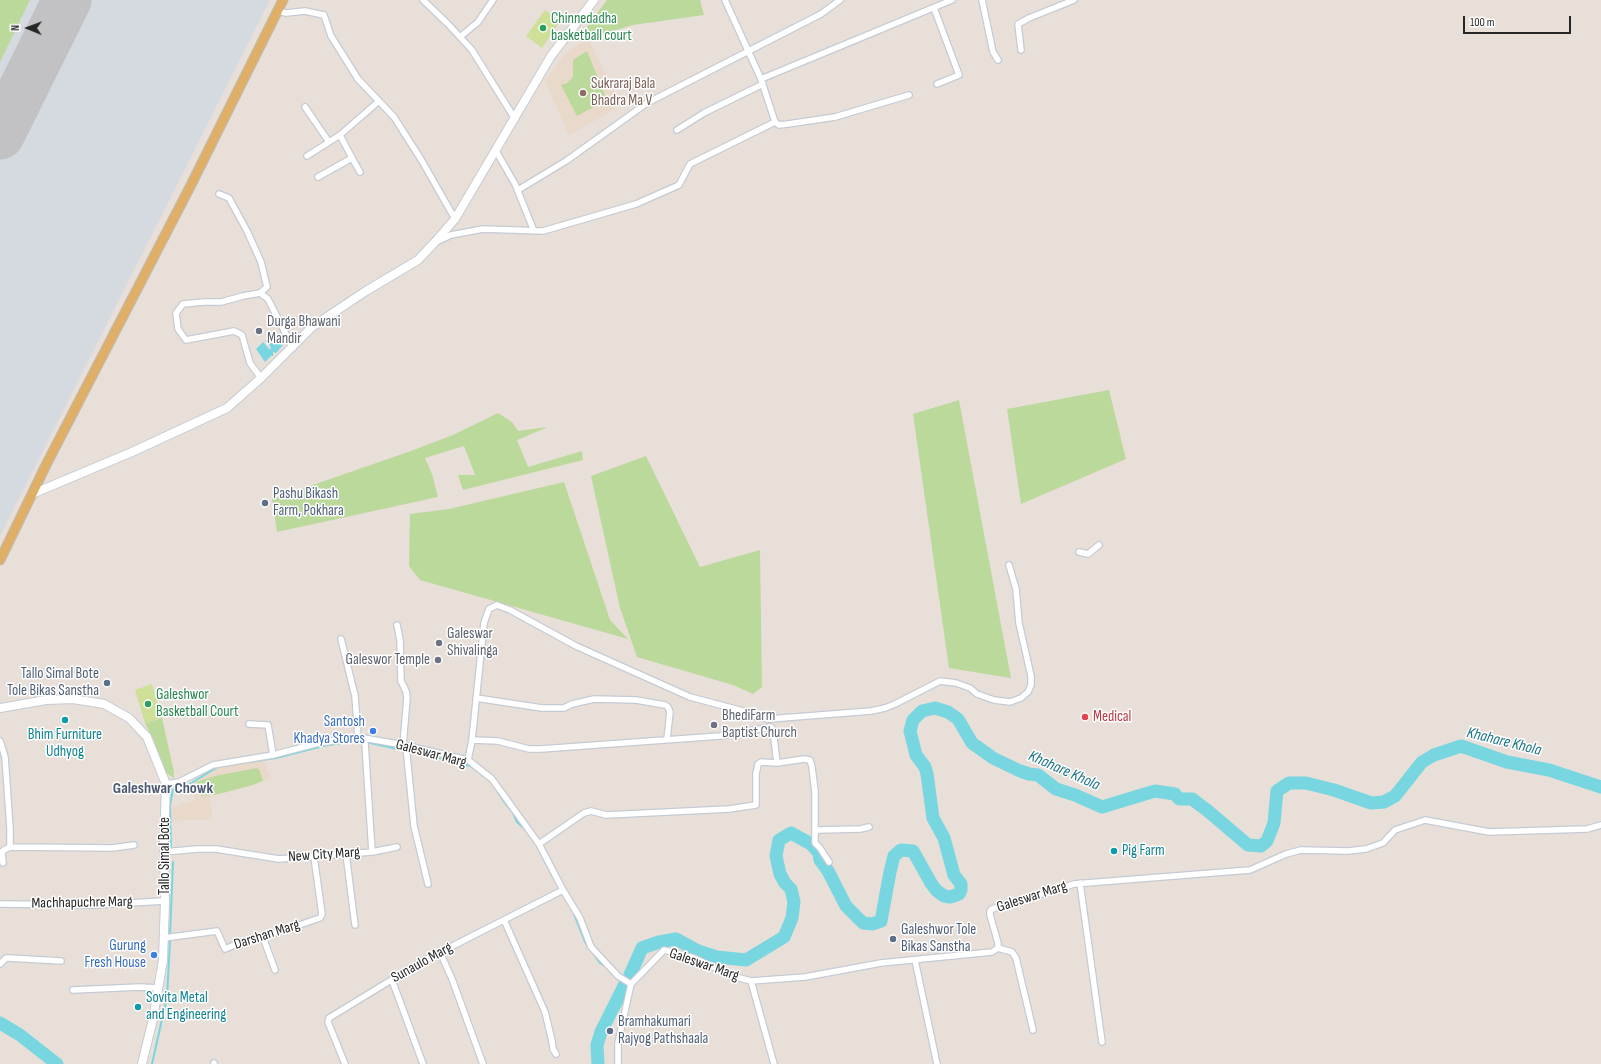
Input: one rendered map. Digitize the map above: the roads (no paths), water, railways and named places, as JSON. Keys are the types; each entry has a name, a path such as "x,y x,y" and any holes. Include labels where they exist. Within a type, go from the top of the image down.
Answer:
{"main road":[{"path":"0,560 32,494 191,185 278,11 282,0"}],"street":[{"path":"423,0 472,50 515,119"},
{"path":"460,37 478,22 493,0"},
{"path":"32,494 132,452 226,408 293,348 312,327 366,291 418,260 455,219 552,56 594,0"},
{"path":"725,0 762,82 775,122 779,125 835,117 909,95"},
{"path":"518,190 566,161 647,103 821,14 840,0"},
{"path":"677,130 704,113 762,82 952,0"},
{"path":"982,0 993,52 998,60"},
{"path":"1021,50 1018,24 1074,0"},
{"path":"934,8 959,76 937,84"},
{"path":"278,11 286,13 305,11 324,15 331,36 358,80 394,117 422,161 455,219"},
{"path":"307,156 340,135 379,101"},
{"path":"305,107 329,142"},
{"path":"435,242 451,235 483,229 543,231 636,204 679,185 690,164 775,122"},
{"path":"340,135 360,172"},
{"path":"496,151 518,190 534,231"},
{"path":"318,177 352,158"},
{"path":"219,194 229,198 247,231 261,262 267,287 260,294 243,296 221,302 184,304 176,313 178,329 186,340 234,331 242,335 250,363 261,378"},
{"path":"260,294 268,300 293,348"},
{"path":"1079,552 1088,554 1099,545"},
{"path":"468,760 472,740 484,623 489,609 497,605 510,610 576,646 690,697 757,717 770,719 871,711 895,704 940,681 956,683 994,700 1010,702 1021,698 1028,692 1031,676 1019,623 1016,589 1009,565"},
{"path":"397,625 400,640 401,681 406,691 407,698 404,746 414,826 428,884"},
{"name":"New City Marg","path":"164,852 216,849 279,858 314,857 372,852 365,743 361,737 355,696 341,640"},
{"path":"476,698 542,708 564,708 572,704 594,699 636,700 664,705 668,707 670,712 667,739"},
{"name":"Tallo Simal Bote","path":"0,708 46,700 66,700 104,704 129,718 147,737 166,784 163,960 159,988 142,1064"},
{"path":"249,724 268,725 273,754"},
{"path":"472,740 498,742 529,749 541,749 720,736 771,727 773,730 777,763"},
{"name":"Galeswar Marg","path":"166,784 179,782 213,765 273,754 319,743 361,737 468,760 492,779 539,844 563,890 580,918 591,947 618,976 631,984 664,950 694,958 732,976 751,981 805,977 881,963 992,952 998,948 990,915 990,911 992,909 1080,883 1250,870 1286,854 1301,850 1348,851 1366,849 1383,843 1395,830 1425,820 1489,832 1587,829 1601,825"},
{"path":"0,741 5,757 8,779 10,847"},
{"path":"539,844 578,816 592,811 606,815 619,815 729,809 756,805 756,774 758,764 761,762 777,763 804,759 810,760 815,792 815,843 829,862"},
{"path":"815,832 818,830 860,829 869,827"},
{"path":"3,863 2,852 10,847 112,848 134,845"},
{"path":"372,852 397,847"},
{"path":"346,854 355,925"},
{"name":"Darshan Marg","path":"164,938 216,931 225,949 239,943 263,937 320,918 322,914 314,857"},
{"path":"1080,883 1102,1042"},
{"name":"Sunaulo Marg","path":"345,1064 328,1022 329,1018 419,963 563,890"},
{"name":"Machhapuchre Marg","path":"0,904 93,905 165,900"},
{"path":"504,920 544,1012 553,1049 556,1054"},
{"path":"263,937 275,970"},
{"path":"998,948 1012,952 1016,958 1034,1030"},
{"path":"440,952 452,979 483,1064"},
{"path":"0,964 6,958 61,961"},
{"path":"915,960 937,1064"},
{"path":"392,980 423,1064"},
{"path":"751,981 774,1064"},
{"path":"618,1064 618,1042 631,984"},
{"path":"73,990 140,987 159,988"}],"water":[{"path":"273,334 283,345 276,353 273,352 273,356 265,362 256,349 263,342 270,350 271,347 265,341"}],"waterway":[{"name":"Khahare Khola","path":"630,975 642,948 659,942 676,939 698,951 717,957 746,960 784,937 792,918 794,902 791,889 785,883 780,874 776,856 779,840 791,833 811,844 819,853 820,860 828,871 846,906 863,923 872,924 881,921 894,856 901,850 913,851 936,890 944,896 950,897 959,894 961,884 954,875 944,838 933,818 927,774 925,767 916,755 910,731 913,720 922,711 935,708 948,712 958,719 972,743 993,758 1020,771 1038,775 1056,789 1075,795 1102,807 1155,791 1175,794 1179,799 1192,799 1248,845 1261,846 1267,841 1274,823 1277,791 1289,783 1306,783 1334,790 1371,803 1384,802 1395,796 1422,762 1434,755 1461,746 1507,762 1549,770 1601,787"},
{"path":"249,762 276,758 323,746 362,741"},
{"path":"366,742 402,750"},
{"path":"407,751 453,761 470,766 478,771"},
{"path":"171,847 170,805 173,789 176,786 188,785 219,766"},
{"path":"497,791 513,813 517,822 526,830"},
{"path":"543,858 553,877"},
{"path":"170,936 173,862"},
{"path":"574,914 585,942 600,963 608,968"},
{"path":"152,1064 167,997 170,941"},
{"name":"Khahare Khola","path":"598,1064 597,1045 601,1032 625,984"},
{"name":"Khahare Khola","path":"0,1023 20,1035 57,1064"}],"place":[{"name":"Chinnedadha basketball court","path":"543,28"},
{"name":"Sukraraj Bala Bhadra Ma V","path":"583,93"},
{"name":"Durga Bhawani Mandir","path":"259,331"},
{"name":"Pashu Bikash Farm, Pokhara","path":"265,503"},
{"name":"Galeswar Shivalinga","path":"439,643"},
{"name":"Galeswor Temple","path":"438,660"},
{"name":"Tallo Simal Bote Tole Bikas Sanstha","path":"107,683"},
{"name":"Galeshwor Basketball Court","path":"148,704"},
{"name":"Medical","path":"1085,717"},
{"name":"Bhim Furniture Udhyog","path":"65,720"},
{"name":"BhediFarm Baptist Church","path":"714,725"},
{"name":"Santosh Khadya Stores","path":"373,731"},
{"name":"Pig Farm","path":"1114,851"},
{"name":"Galeshwor Tole Bikas Sanstha","path":"893,939"},
{"name":"Gurung Fresh House","path":"154,955"},
{"name":"Sovita Metal and Engineering","path":"138,1007"},
{"name":"Bramhakumari Rajyog Pathshaala","path":"610,1031"}],"district":[{"name":"Galeshwar Chowk","path":"163,789"}]}
